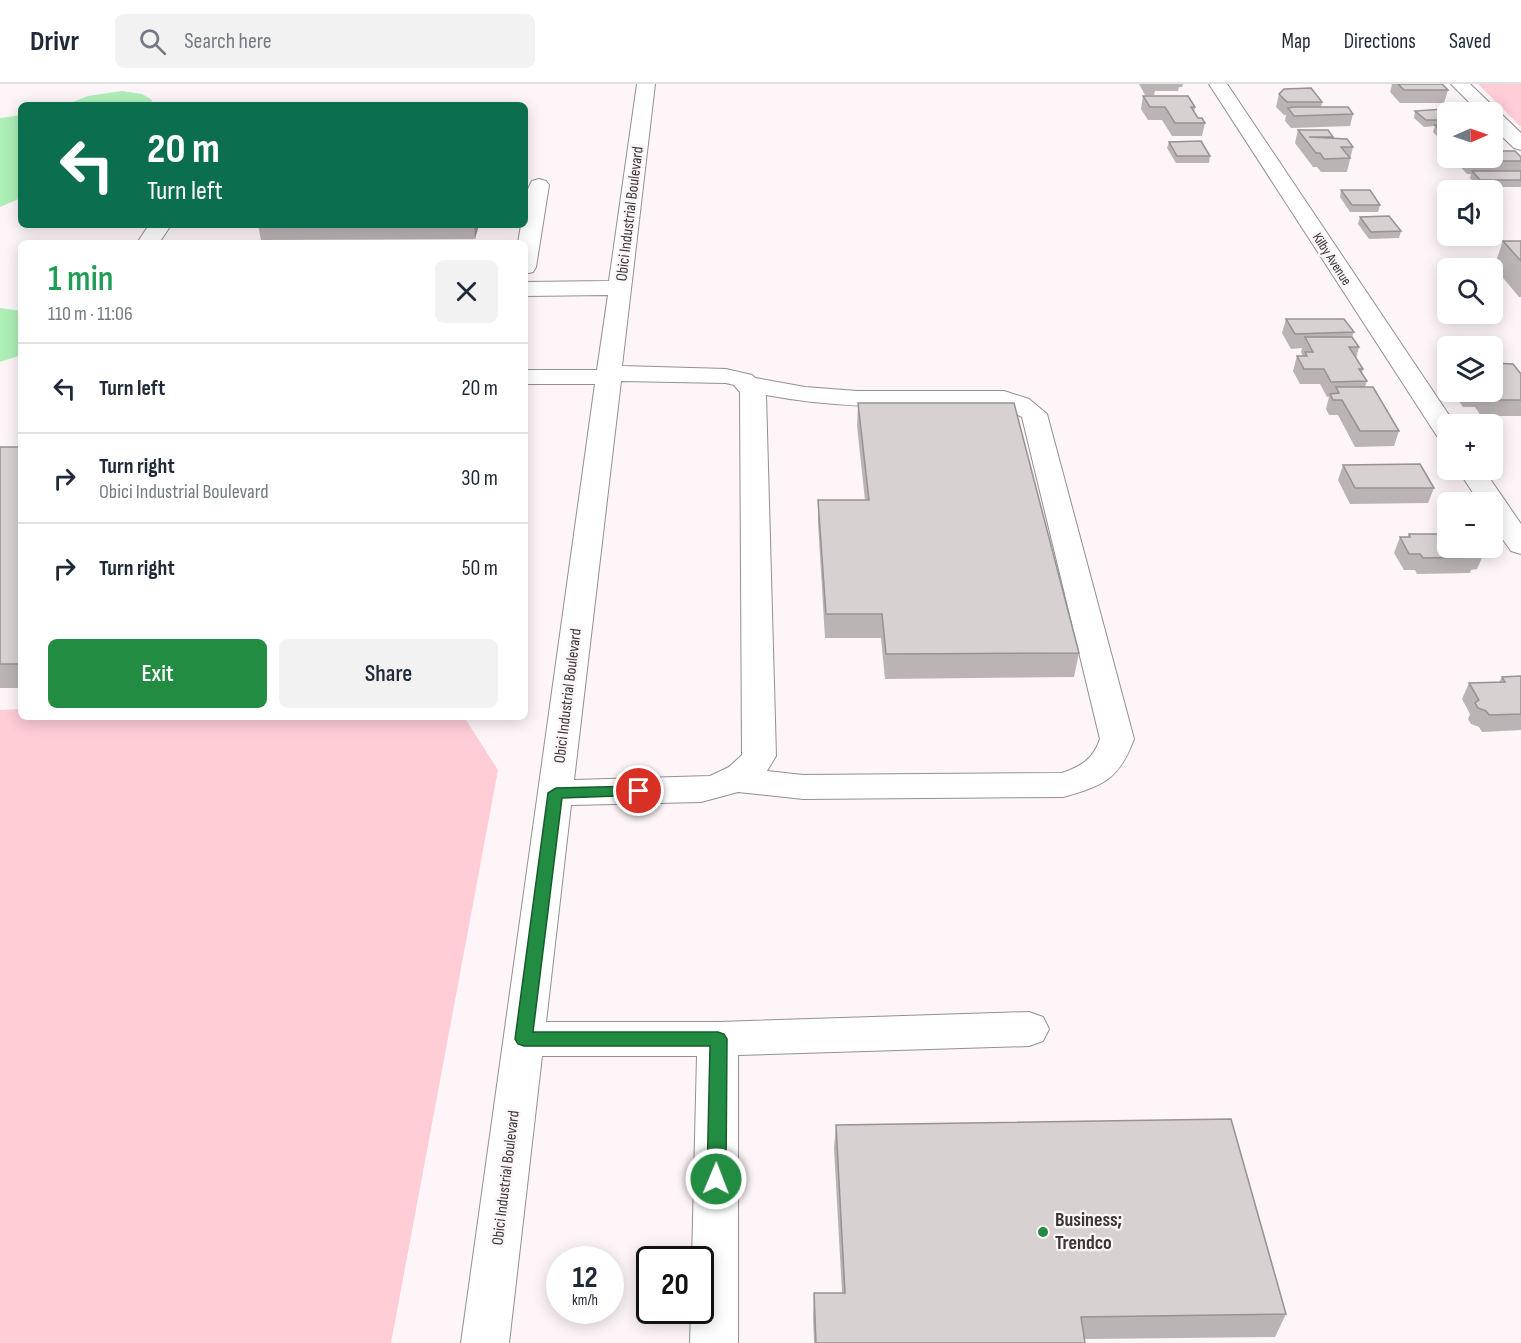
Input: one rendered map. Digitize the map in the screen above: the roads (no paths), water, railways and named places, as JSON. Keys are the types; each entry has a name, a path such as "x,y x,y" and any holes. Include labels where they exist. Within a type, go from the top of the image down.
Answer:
{"street":[{"name":"Obici Industrial Boulevard","path":"485,1343 646,84"},
{"name":"Kilby Avenue","path":"1218,84 1437,416"},
{"path":"1461,84 1479,102"},
{"path":"1503,126 1521,144"},
{"path":"528,249 539,185"},
{"path":"528,289 620,288"},
{"path":"528,377 726,376 737,377 748,384 753,391 759,756 748,771 736,780 701,790 556,793"},
{"path":"736,780 803,787 1063,785 1091,776 1110,760 1118,739 1034,414 1020,404 1004,399 857,399 804,394 748,384"},
{"path":"1478,480 1521,545"},
{"path":"524,1039 718,1039 1029,1029"},
{"path":"714,1343 718,1039"}],"place":[{"name":"Business; Trendco","path":"1043,1232"}]}
